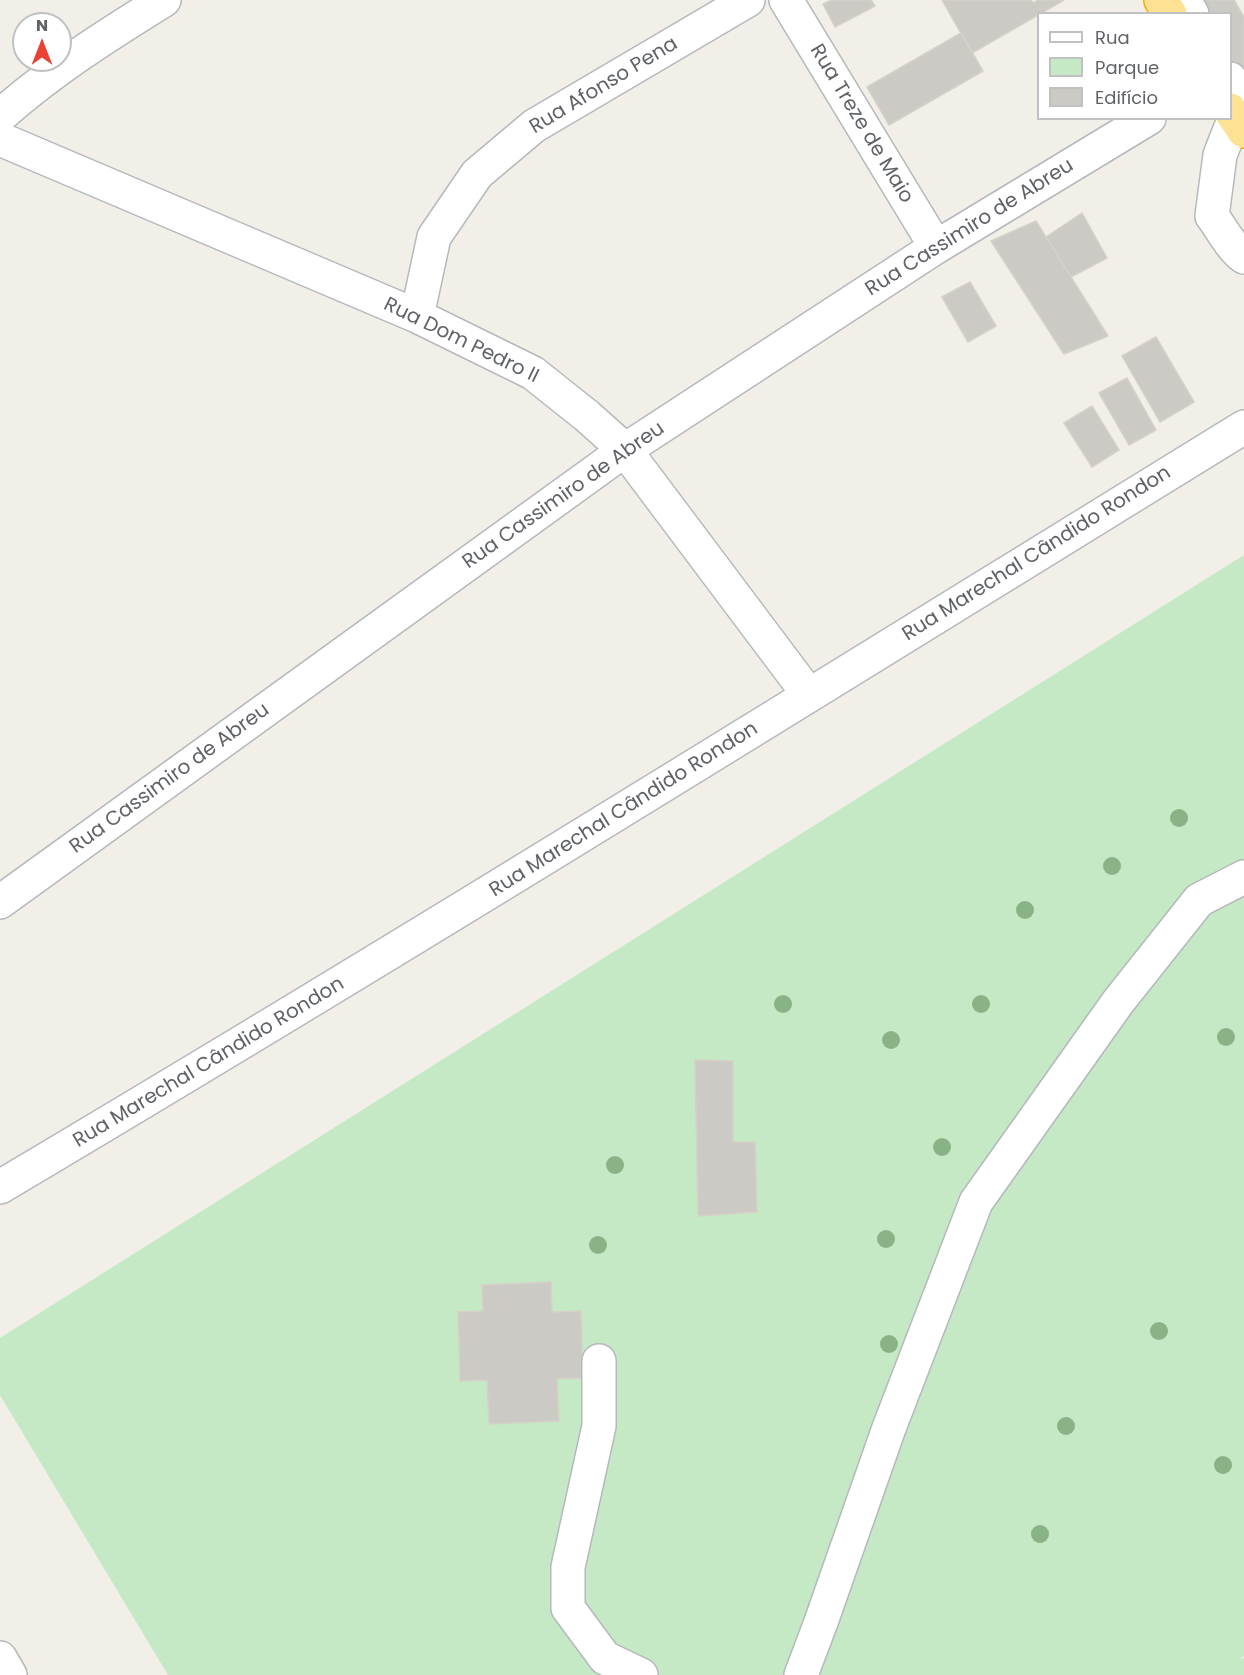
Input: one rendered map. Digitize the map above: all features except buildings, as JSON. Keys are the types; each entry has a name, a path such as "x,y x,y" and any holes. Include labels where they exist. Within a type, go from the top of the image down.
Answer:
{"street":[{"path":"0,116 33,87 94,44 164,0"},
{"name":"Rua Afonso Pena","path":"417,316 434,237 477,174 534,126 748,0"},
{"name":"Rua Treze de Maio","path":"786,0 936,247"},
{"path":"1232,88 1238,114 1220,155 1212,216 1236,251 1244,257"},
{"name":"Rua Cassimiro de Abreu","path":"0,902 625,450 936,247 1146,120"},
{"name":"Rua Dom Pedro II","path":"0,139 417,316 533,373 625,450 809,695"},
{"name":"Rua Marechal Cândido Rondon","path":"0,1188 479,899 1244,427"},
{"path":"801,1675 889,1428 976,1202 1118,1002 1199,900 1244,877"},
{"path":"599,1361 599,1426 568,1567 568,1608 605,1658 642,1675"},
{"path":"0,1658 10,1675"}],"green space":[{"path":"1244,555 1244,1656 1238,1660 1244,1658 1244,1675 168,1675 0,1395 0,1338"}]}
